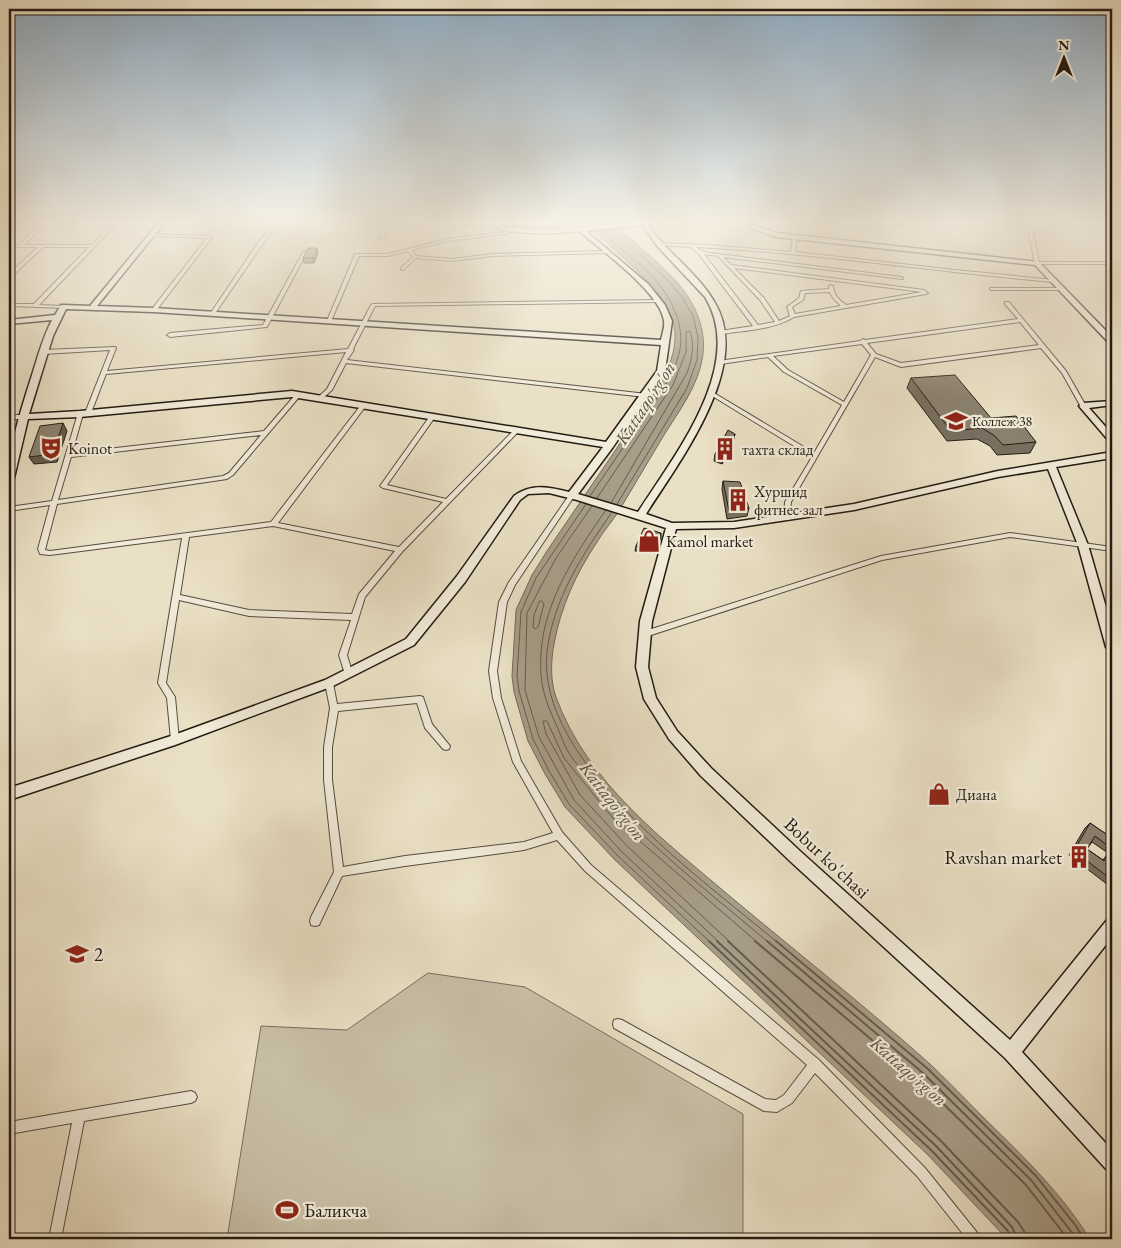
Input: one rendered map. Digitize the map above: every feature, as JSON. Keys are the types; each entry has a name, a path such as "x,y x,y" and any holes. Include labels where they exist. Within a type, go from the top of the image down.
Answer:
{"street":[{"path":"35,306 60,280"},
{"path":"92,308 114,280"},
{"path":"154,310 177,280"},
{"path":"212,314 235,280"},
{"path":"170,335 265,326 289,280"},
{"path":"329,321 346,280"},
{"path":"640,280 658,301 668,321 661,370 646,395 512,584 503,602 493,671 497,698 517,762 559,835 588,868 815,1064 921,1172 975,1239"},
{"path":"640,516 687,442 712,394 721,362 722,332 713,306 693,280"},
{"path":"722,280 757,326"},
{"path":"744,280 762,299 778,324"},
{"path":"834,280 831,290 835,298 845,307"},
{"path":"722,332 778,324 793,316 927,292 843,280"},
{"path":"1020,280 1028,289"},
{"path":"1045,280 1054,281 1112,341"},
{"path":"992,289 1062,289"},
{"path":"793,316 789,307 801,299 803,292 831,290"},
{"path":"320,398 329,390 373,305 658,301"},
{"path":"1007,303 1064,372 1083,406 1112,439"},
{"path":"9,305 154,310 665,343"},
{"path":"9,478 23,417 57,317 64,307"},
{"path":"9,322 57,317"},
{"path":"721,362 1021,320"},
{"path":"863,341 874,355 901,366 1042,346"},
{"path":"44,352 113,348 68,455 41,549 42,552 50,553 273,524 400,550"},
{"path":"104,373 351,350"},
{"path":"787,518 788,502 874,355"},
{"path":"770,356 786,371 845,405"},
{"path":"345,361 646,395"},
{"path":"9,418 84,414 298,394 610,445"},
{"path":"9,509 225,478 231,474 298,394"},
{"path":"712,394 815,456"},
{"path":"1083,406 1112,403"},
{"path":"273,524 363,406"},
{"path":"432,417 383,486 448,502"},
{"path":"348,672 343,655 362,596 400,550 516,431"},
{"path":"68,455 266,433"},
{"path":"9,794 175,740 329,683 410,642 461,579 516,498 525,492 549,490 575,496 672,526 734,525 854,507 926,489 1112,455"},
{"path":"1051,465 1083,545 1112,647"},
{"name":"Bobur ko'chasi","path":"672,526 646,622 642,668 650,699 672,735 706,772 796,857 1011,1052 1112,1163"},
{"path":"645,634 881,558 1010,535 1112,549"},
{"path":"175,740 171,697 162,683 186,536"},
{"path":"176,597 249,613 355,617"},
{"path":"314,922 339,872 328,780 328,747 334,708 329,683"},
{"path":"334,708 420,700 428,726 446,746"},
{"path":"339,872 405,861 524,846 559,835"},
{"path":"1011,1052 1112,924"},
{"path":"618,1024 764,1105 777,1106 788,1099 815,1064"},
{"path":"9,1128 191,1096"},
{"path":"55,1239 78,1116"}],"shaded area":[{"path":"428,973 525,987 743,1114 743,1239 227,1239 261,1026 347,1030"}],"water":[{"name":"Kattaqo'rg'on","path":"647,280 676,280 683,289 697,313 701,326 703,356 700,370 688,397 617,513 589,554 565,603 554,644 552,670 556,697 570,728 587,757 630,808 680,854 930,1064 1042,1176 1079,1222 1090,1239 1007,1239 928,1155 615,860 565,807 528,741 514,692 512,676 516,610 532,575 547,551 663,380 669,366 675,342 673,320 652,285"}],"building":[{"path":"955,375 991,418 1016,416 1036,442 1003,445 995,436 982,428 951,431 911,378"},
{"path":"63,423 53,454 29,457 40,426"},
{"path":"728,430 735,434 724,457 715,454"},
{"path":"723,481 740,482 749,508 729,511"},
{"name":"Kamol market","path":"644,528 661,533 658,541 654,540 651,547 636,546"},
{"path":"1090,823 1112,838 1112,849 1095,836 1087,849 1104,861 1112,850 1112,880 1074,851"}],"place":[{"name":"Коллеж 38","path":"956,421"},
{"name":"Koinot","path":"51,448"},
{"name":"тахта склад","path":"725,449"},
{"name":"Хуршид фитнес зал","path":"738,500"},
{"name":"Kamol market","path":"649,541"},
{"name":"Диана","path":"939,794"},
{"name":"Ravshan market","path":"1079,857"},
{"name":"2","path":"77,954"},
{"name":"Баликча","path":"287,1210"}]}
